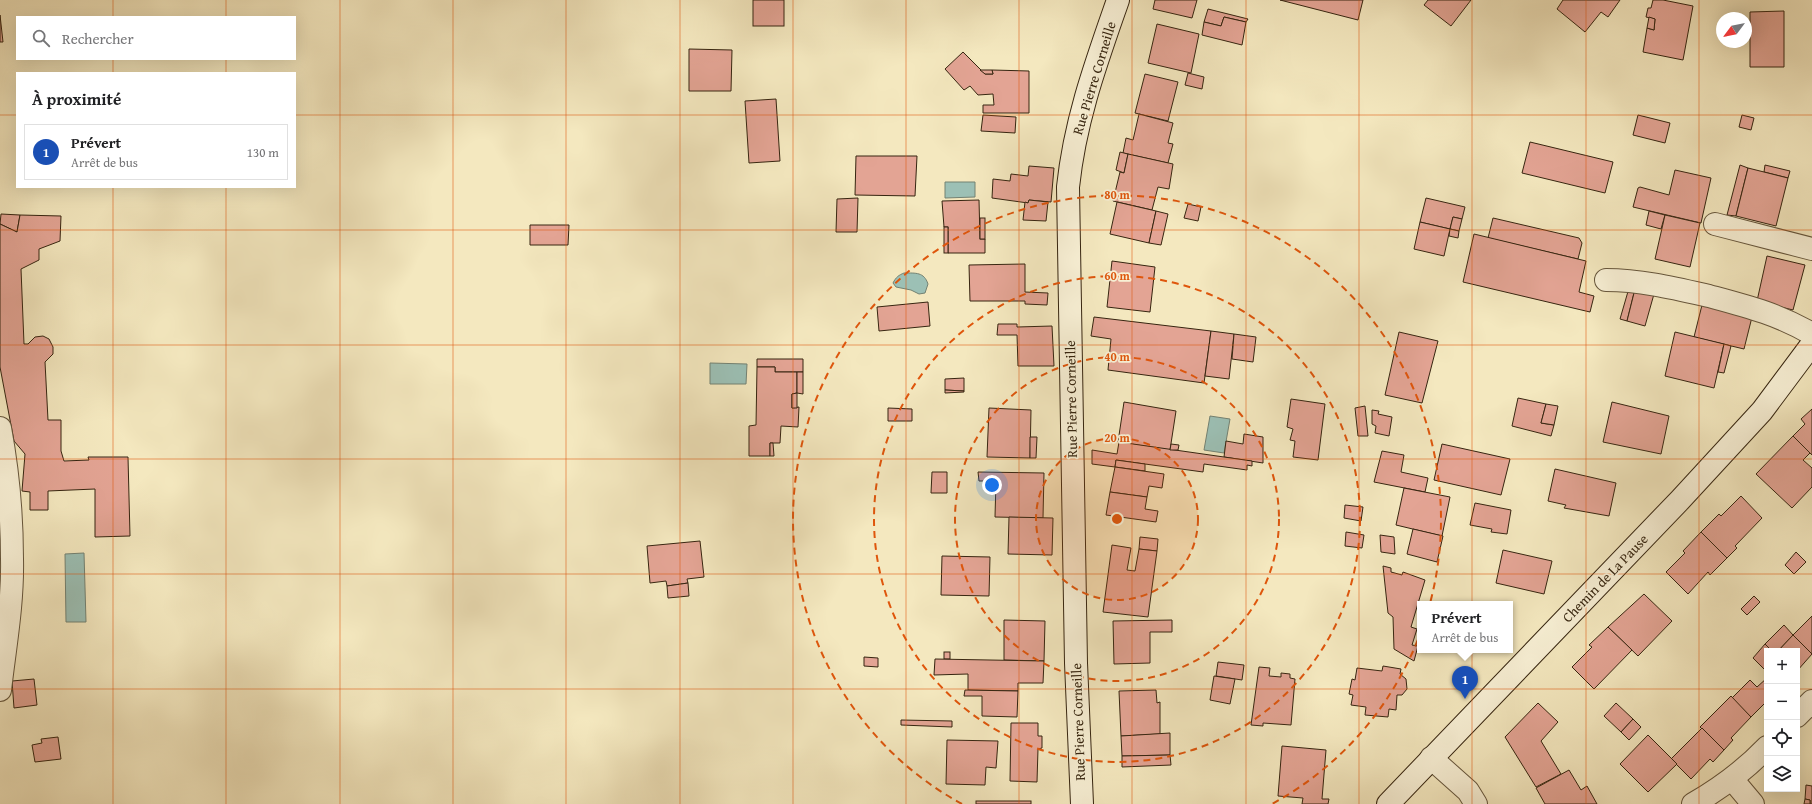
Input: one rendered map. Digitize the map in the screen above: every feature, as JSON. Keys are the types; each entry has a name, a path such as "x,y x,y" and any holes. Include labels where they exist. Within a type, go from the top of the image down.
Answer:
{"street":[{"name":"Rue Pierre Corneille","path":"1082,804 1076,663 1068,187 1080,116 1090,81 1118,0"},
{"path":"1715,224 1812,249"},
{"path":"1606,280 1630,280 1659,284 1756,308 1791,322 1812,334"},
{"name":"Chemin de La Pause","path":"1388,804 1680,500 1762,411 1812,344"},
{"path":"0,428 11,509 12,560 10,609 0,690"},
{"path":"1800,713 1812,701"},
{"path":"1693,804 1732,779 1750,765 1764,750"},
{"path":"1431,758 1468,791 1476,804"},
{"path":"1732,779 1753,804"}],"water":[{"path":"945,182 975,182 975,197 945,198"},
{"path":"904,273 916,273 922,275 928,284 925,293 919,294 911,290 896,287 893,283 894,281 898,276"},
{"path":"710,363 747,364 746,384 710,384"},
{"path":"1210,416 1230,419 1224,453 1204,450"},
{"path":"84,553 86,622 66,622 65,554"}],"building":[{"path":"753,0 784,0 784,26 753,26"},
{"path":"1155,0 1197,0 1192,18 1153,9"},
{"path":"1280,0 1363,0 1358,20"},
{"path":"1428,0 1471,0 1451,26 1424,5"},
{"path":"1563,0 1620,0 1608,17 1601,12 1585,32 1557,9"},
{"path":"1653,0 1663,0 1693,6 1683,60 1643,52 1647,28 1654,30 1655,19 1646,17 1648,8 1651,8"},
{"path":"1208,9 1248,19 1246,22 1224,17 1221,26 1204,22"},
{"path":"1784,11 1784,67 1750,67 1750,48 1752,48 1752,12 1750,12"},
{"path":"0,15 3,42 0,42"},
{"path":"1224,17 1246,22 1242,45 1202,35 1204,22 1221,26"},
{"path":"1649,17 1655,19 1654,30 1647,28"},
{"path":"1157,24 1199,34 1191,73 1148,63"},
{"path":"689,49 732,50 731,91 689,91"},
{"path":"963,52 985,74 993,74 992,70 1029,71 1029,113 983,113 983,105 994,105 993,94 978,95 970,86 964,90 945,69"},
{"path":"980,70 992,70 993,74 985,74"},
{"path":"1188,73 1204,77 1202,89 1185,85"},
{"path":"1145,74 1178,82 1168,121 1135,113"},
{"path":"776,99 780,161 749,163 745,101"},
{"path":"1139,114 1173,123 1168,143 1173,144 1168,163 1123,153 1126,138 1133,140"},
{"path":"983,115 1016,117 1015,133 981,131"},
{"path":"1638,115 1670,123 1665,143 1633,135"},
{"path":"1742,115 1754,118 1751,130 1739,127"},
{"path":"1530,142 1613,162 1605,193 1522,173"},
{"path":"1120,152 1128,154 1124,173 1116,170"},
{"path":"1128,154 1173,164 1169,189 1158,187 1152,210 1113,201 1120,172 1124,173"},
{"path":"856,156 917,156 915,196 855,195"},
{"path":"1740,165 1748,168 1736,216 1727,215"},
{"path":"1765,165 1790,171 1788,178 1764,172"},
{"path":"1029,166 1054,168 1051,202 1029,200 1028,203 992,198 993,179 1010,181 1011,174 1028,176"},
{"path":"1748,168 1788,178 1776,226 1736,216"},
{"path":"1675,170 1711,178 1701,223 1633,207 1638,188 1640,187 1669,195"},
{"path":"858,198 857,232 836,232 837,199"},
{"path":"1426,198 1465,207 1462,219 1453,217 1450,229 1420,222"},
{"path":"979,200 980,239 985,239 985,253 948,253 948,227 944,227 942,201"},
{"path":"1029,200 1048,202 1046,221 1023,220 1025,202 1028,203"},
{"path":"1117,202 1156,211 1149,243 1110,234"},
{"path":"1188,204 1201,207 1198,221 1184,218"},
{"path":"1156,211 1168,214 1161,245 1149,243"},
{"path":"1649,211 1665,215 1661,229 1646,225"},
{"path":"1,214 20,215 17,232 0,224"},
{"path":"20,215 61,216 60,241 39,249 39,260 21,269 24,344 28,344 35,337 43,336 49,339 53,347 53,354 45,362 48,420 61,420 61,451 64,461 89,460 88,457 128,457 130,536 95,537 95,489 48,491 48,510 30,510 30,492 22,491 25,454 14,441 0,367 0,224 17,232"},
{"path":"1665,215 1700,223 1690,267 1655,259"},
{"path":"1453,217 1462,219 1459,231 1450,229"},
{"path":"980,218 985,218 985,239 980,239"},
{"path":"1493,218 1579,238 1582,243 1578,259 1488,238"},
{"path":"1420,222 1450,229 1444,256 1414,249"},
{"path":"530,225 569,225 568,245 530,245"},
{"path":"944,227 948,227 948,253 944,253"},
{"path":"1450,229 1459,231 1458,238 1449,236"},
{"path":"1474,234 1586,261 1579,292 1594,296 1590,312 1463,282"},
{"path":"1767,256 1805,265 1793,310 1757,301"},
{"path":"1112,261 1155,267 1150,312 1107,307"},
{"path":"1025,264 1025,292 1048,293 1047,305 1025,304 1025,301 970,301 969,265"},
{"path":"1629,288 1635,289 1627,321 1620,319"},
{"path":"1635,289 1654,294 1645,326 1627,321"},
{"path":"928,302 930,326 879,331 877,307"},
{"path":"1702,305 1752,317 1744,349 1694,337"},
{"path":"1094,317 1211,331 1204,383 1108,370 1111,339 1091,336"},
{"path":"998,324 1017,324 1017,327 1052,326 1054,366 1018,366 1017,335 997,335"},
{"path":"1211,331 1234,334 1229,379 1205,376"},
{"path":"1399,332 1438,341 1422,403 1385,395"},
{"path":"1675,332 1724,344 1714,388 1665,376"},
{"path":"1234,334 1256,337 1253,362 1232,359"},
{"path":"1724,344 1731,346 1724,373 1718,372"},
{"path":"757,359 803,359 803,372 775,372 775,367 757,367"},
{"path":"757,367 775,367 775,372 797,372 797,393 792,394 792,408 799,407 798,427 781,426 780,443 770,443 770,456 749,456 749,426 756,425"},
{"path":"797,372 803,372 803,394 797,393"},
{"path":"964,378 964,391 945,390 945,379"},
{"path":"945,390 964,391 964,392 945,393"},
{"path":"797,393 797,408 792,408 792,394"},
{"path":"1518,398 1546,404 1541,423 1554,425 1551,436 1512,426"},
{"path":"1291,399 1325,404 1318,460 1293,457 1295,441 1290,440 1293,429 1287,427"},
{"path":"1124,402 1176,411 1170,450 1118,442"},
{"path":"1612,402 1669,416 1661,454 1603,442"},
{"path":"1546,404 1558,406 1554,425 1541,423"},
{"path":"1365,406 1368,436 1358,436 1355,408"},
{"path":"888,408 912,409 912,421 888,421"},
{"path":"989,408 1031,410 1030,458 987,457"},
{"path":"1812,409 1812,455 1793,436 1805,424 1801,419"},
{"path":"1372,410 1379,411 1378,414 1392,417 1389,436 1375,433 1376,426 1372,424"},
{"path":"1244,434 1263,437 1263,463 1224,457 1226,441 1243,444"},
{"path":"1793,436 1810,453 1803,460 1812,468 1812,487 1792,508 1756,474"},
{"path":"1030,437 1037,437 1036,458 1030,458"},
{"path":"1119,442 1252,461 1252,466 1247,465 1247,470 1204,464 1203,472 1116,460 1115,467 1092,464 1092,450 1117,454"},
{"path":"770,443 773,443 774,456 770,456"},
{"path":"1171,444 1179,445 1178,450 1170,450"},
{"path":"1442,444 1510,459 1501,495 1434,480"},
{"path":"1382,451 1404,455 1401,472 1428,478 1425,492 1374,482"},
{"path":"1116,460 1145,464 1145,471 1115,467"},
{"path":"1115,467 1164,474 1162,488 1149,486 1147,497 1110,492"},
{"path":"1555,469 1616,483 1609,516 1564,508 1566,505 1548,501"},
{"path":"932,472 947,472 947,493 931,493"},
{"path":"978,472 1044,473 1043,518 995,517 996,481 979,481"},
{"path":"1404,488 1450,497 1442,536 1396,525"},
{"path":"1110,492 1147,497 1145,509 1158,511 1156,522 1106,515"},
{"path":"1741,496 1762,518 1735,546 1737,548 1727,558 1701,532 1719,514 1721,516"},
{"path":"1475,503 1511,510 1507,534 1491,532 1492,529 1470,525"},
{"path":"1345,505 1363,507 1361,521 1344,518"},
{"path":"1009,517 1053,518 1052,555 1008,554"},
{"path":"1413,529 1443,536 1437,562 1407,554"},
{"path":"1346,532 1364,535 1362,548 1345,546"},
{"path":"1701,532 1727,558 1710,575 1708,572 1688,594 1666,572 1685,553 1683,551"},
{"path":"1380,535 1394,537 1395,554 1381,552"},
{"path":"1140,537 1158,539 1157,551 1139,549"},
{"path":"700,541 704,577 687,579 688,583 667,586 666,581 650,583 647,546"},
{"path":"1112,545 1131,548 1127,570 1135,571 1139,549 1157,551 1148,617 1103,612"},
{"path":"1503,550 1552,561 1544,594 1496,583"},
{"path":"1796,552 1806,562 1794,574 1785,565"},
{"path":"942,556 990,557 989,596 941,595"},
{"path":"1383,566 1391,568 1391,572 1402,575 1403,572 1425,580 1419,601 1417,601 1417,607 1411,627 1417,629 1412,645 1417,646 1414,661 1394,649 1393,617 1388,613"},
{"path":"688,583 689,596 668,598 667,586"},
{"path":"1644,594 1672,621 1638,656 1608,627"},
{"path":"1754,596 1760,602 1747,615 1741,609"},
{"path":"1812,616 1812,654 1793,635"},
{"path":"1004,620 1045,621 1044,661 1004,660"},
{"path":"1172,620 1172,632 1150,632 1150,663 1114,664 1113,621"},
{"path":"1784,625 1793,635 1781,648 1769,648 1765,644"},
{"path":"1608,627 1632,650 1594,689 1572,667 1592,647 1589,645"},
{"path":"1793,635 1812,654 1800,668 1800,648 1781,648"},
{"path":"1765,644 1769,648 1764,648 1764,669 1753,658"},
{"path":"944,652 950,652 950,659 944,659"},
{"path":"864,657 878,658 878,667 864,666"},
{"path":"935,659 1044,661 1043,683 1018,683 1018,691 968,690 968,674 934,675"},
{"path":"1218,662 1244,665 1242,680 1216,676"},
{"path":"1383,666 1401,669 1400,674 1406,679 1407,689 1402,695 1397,695 1396,710 1389,709 1388,717 1365,715 1366,707 1351,705 1353,695 1349,694 1352,679 1355,680 1357,668 1382,671"},
{"path":"1259,667 1270,668 1269,676 1281,677 1281,673 1290,674 1290,678 1295,679 1291,725 1263,723 1263,726 1251,725"},
{"path":"1214,676 1235,679 1230,704 1210,700"},
{"path":"34,679 37,705 14,708 12,681"},
{"path":"1750,680 1757,687 1764,681 1764,704 1751,717 1732,698"},
{"path":"965,690 1018,691 1017,717 982,716 982,696 964,696"},
{"path":"1156,690 1157,703 1160,702 1160,734 1121,736 1119,691"},
{"path":"1731,696 1751,717 1731,738 1733,740 1724,750 1700,727"},
{"path":"1538,703 1558,722 1541,741 1561,774 1536,787 1505,737"},
{"path":"1616,703 1633,719 1621,732 1604,716"},
{"path":"1633,719 1641,727 1629,740 1621,732"},
{"path":"901,720 952,721 952,727 901,725"},
{"path":"1011,723 1038,723 1038,736 1042,736 1042,748 1038,749 1037,782 1010,781"},
{"path":"1702,728 1724,750 1713,762 1710,759 1691,779 1671,759"},
{"path":"1170,733 1170,755 1122,756 1121,736"},
{"path":"1648,735 1677,764 1648,792 1620,764"},
{"path":"58,737 61,759 35,762 32,745 42,743 41,739"},
{"path":"947,740 998,741 996,768 986,767 985,785 946,784"},
{"path":"1282,746 1326,750 1322,799 1329,799 1328,804 1302,804 1303,798 1278,796"},
{"path":"1170,755 1171,765 1122,767 1122,756"},
{"path":"1569,770 1581,790 1587,786 1597,804 1545,804 1536,788"},
{"path":"1806,785 1812,786 1812,804 1810,804 1810,800 1805,799"},
{"path":"1805,799 1810,800 1810,804 1804,804"},
{"path":"976,801 1031,801 1031,804 976,804"}],"place":[{"name":"Prévert","path":"1465,699"}]}
